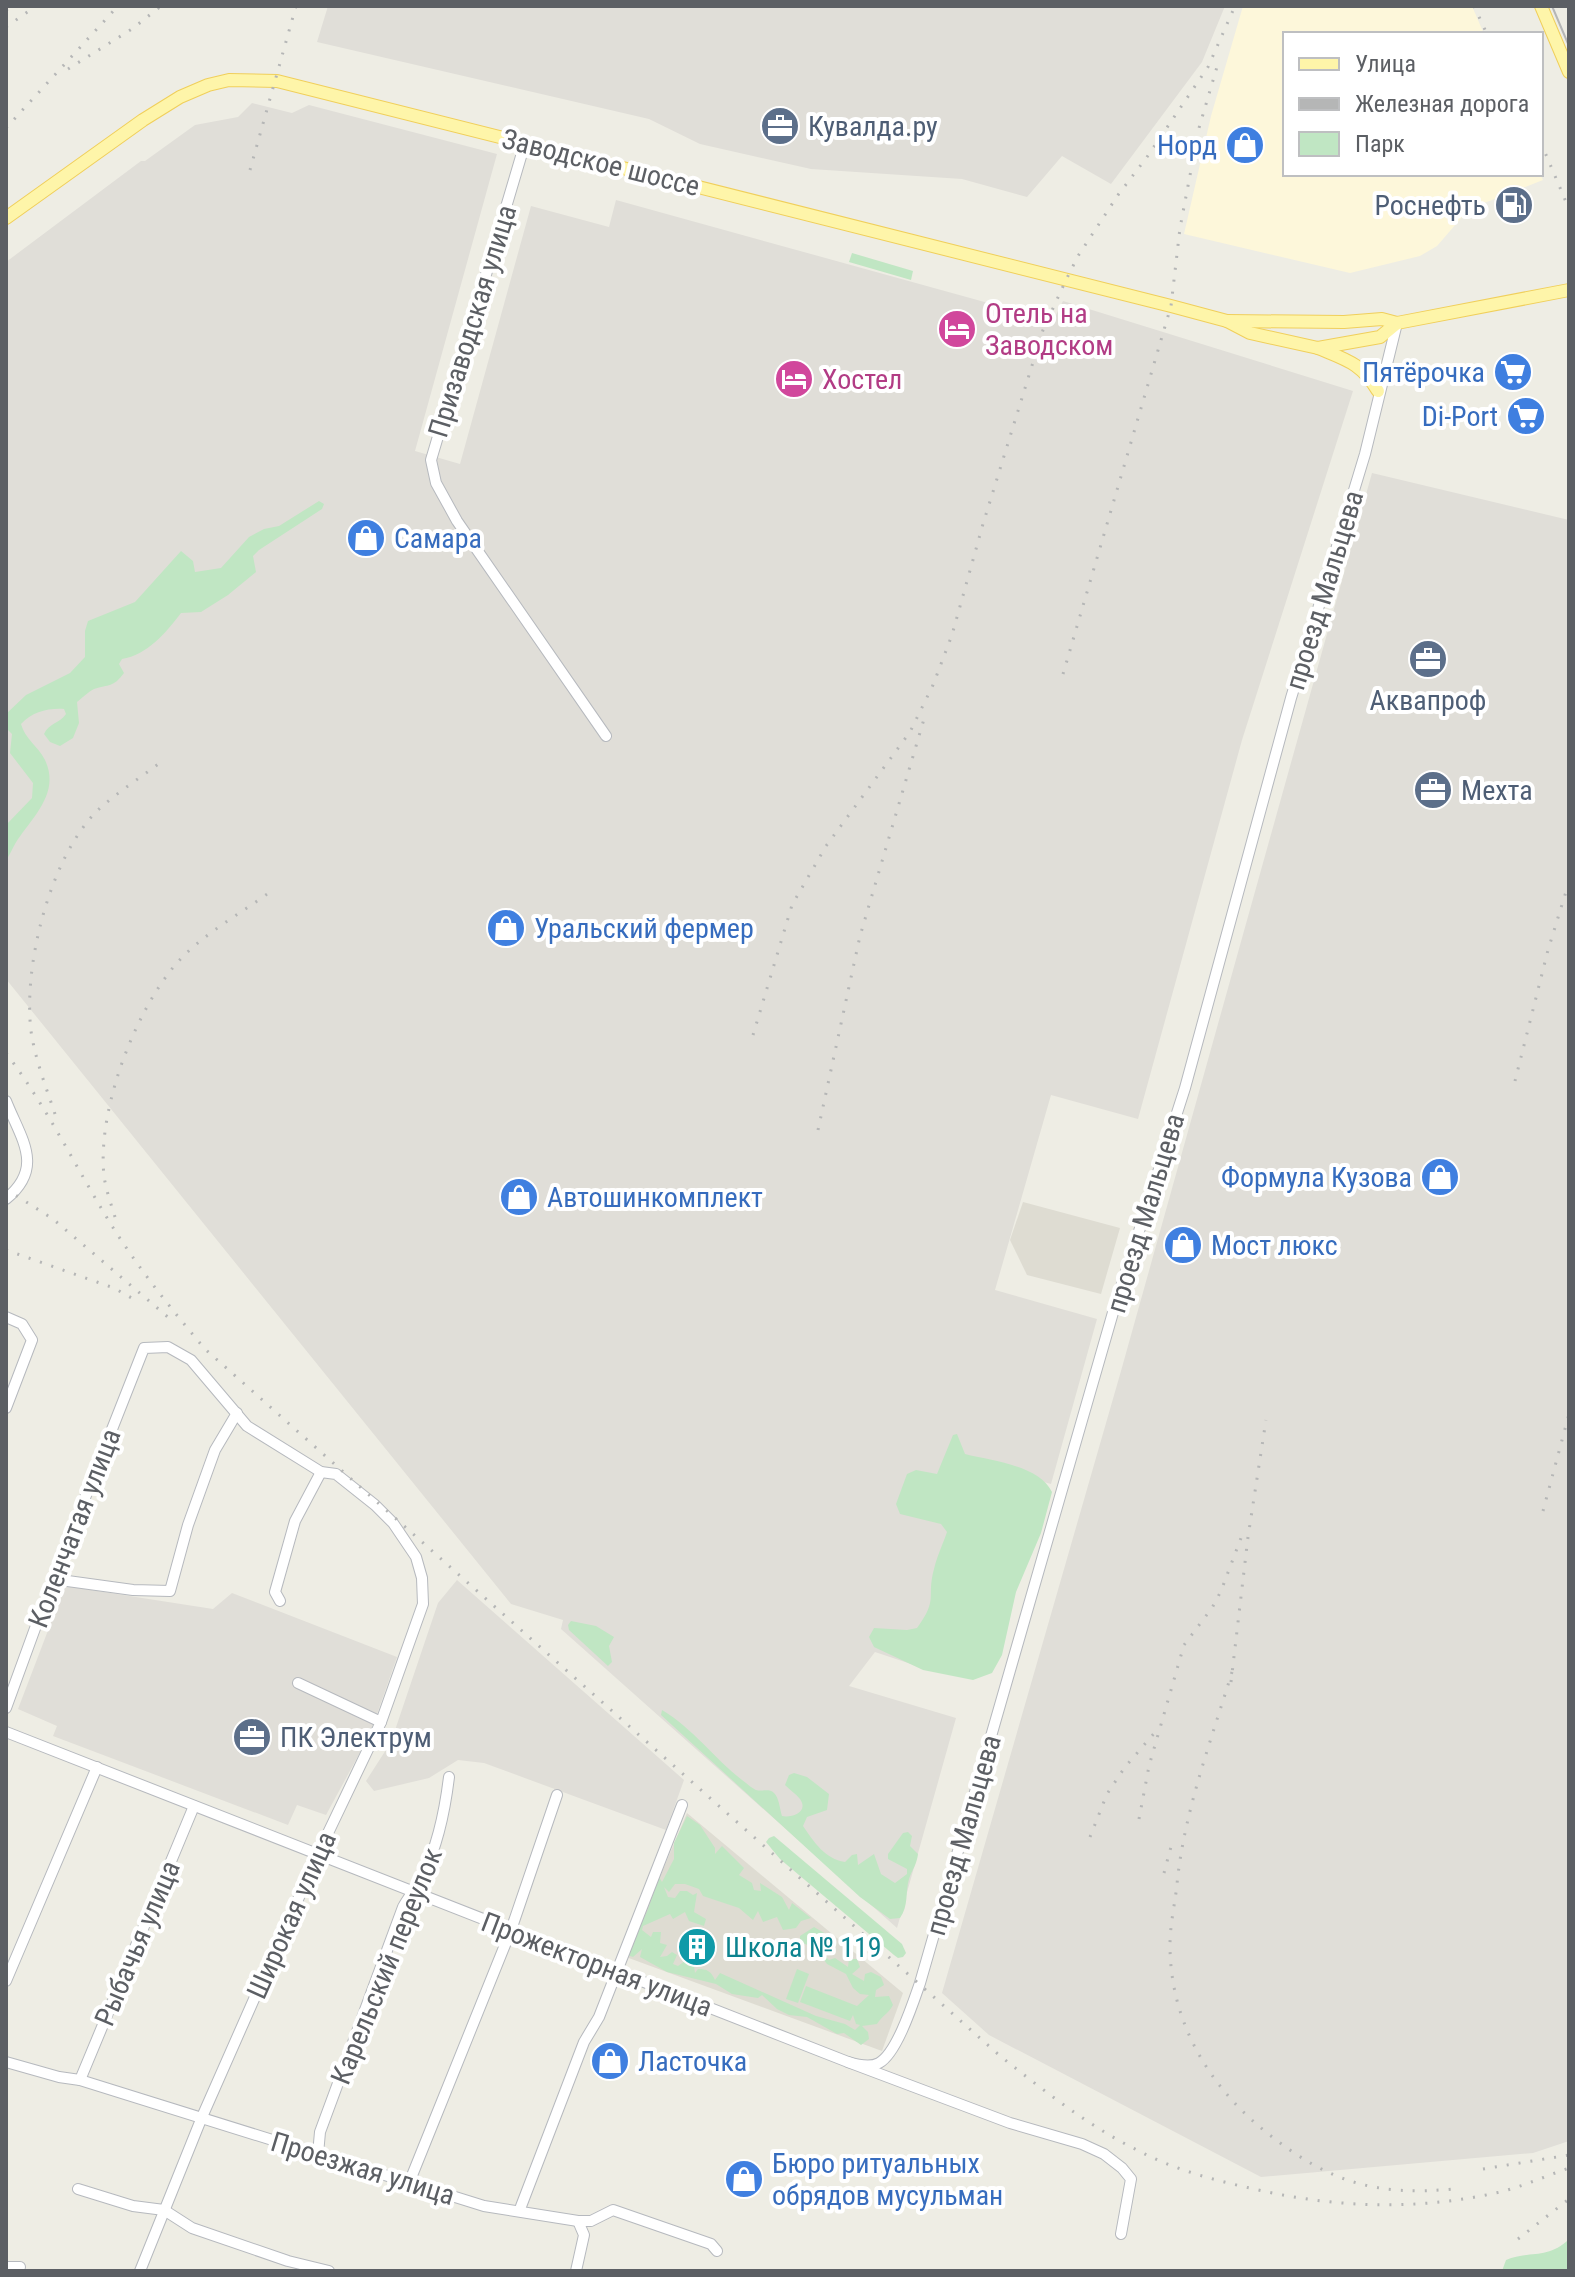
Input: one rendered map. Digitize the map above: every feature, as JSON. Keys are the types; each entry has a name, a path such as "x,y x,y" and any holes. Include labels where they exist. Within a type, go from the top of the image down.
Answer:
{"main road":[{"path":"1541,6 1569,72"},
{"name":"Заводское шоссе","path":"6,218 180,97 229,80 277,81 1227,321 1250,333 1318,348 1380,337 1397,323"},
{"name":"Заводское шоссе","path":"1227,321 1344,322 1382,319 1397,323 1569,290"},
{"path":"1318,348 1356,364 1366,372 1378,391"}],"street":[{"name":"Призаводская улица","path":"525,143 431,460 436,483 457,521 606,736"},
{"name":"проезд Мальцева","path":"848,2062 870,2066 883,2060 901,2029 920,1983 1114,1309 1185,1088 1291,698 1362,467 1378,391 1397,323"},
{"path":"6,1101 26,1150 29,1167 22,1181 6,1199"},
{"path":"6,1317 22,1324 32,1340 6,1408"},
{"name":"Коленчатая улица","path":"6,1708 144,1348 168,1347 191,1360 237,1413"},
{"path":"53,1579 133,1590 170,1591 188,1525 215,1450 237,1413 247,1426 321,1472 295,1521 275,1592 280,1601"},
{"name":"Широкая улица","path":"140,2271 202,2117 318,1854 381,1722 423,1604 422,1578 416,1557 393,1523 336,1474 321,1472"},
{"path":"298,1683 381,1722"},
{"name":"Прожекторная улица","path":"6,1732 848,2062 1010,2123 1082,2144 1104,2154 1131,2179 1121,2234"},
{"path":"6,1981 97,1767"},
{"name":"Карельский переулок","path":"318,2154 320,2132 403,1907 422,1878 439,1831 449,1777"},
{"path":"409,2183 511,1930 557,1795"},
{"path":"520,2209 584,2042 599,2017 682,1805"},
{"name":"Рыбачья улица","path":"80,2080 194,1806"},
{"name":"Проезжая улица","path":"6,2062 80,2080 484,2206 520,2209 578,2221 591,2221 613,2210 711,2244 717,2251"},
{"path":"78,2189 133,2206 164,2210 192,2228 286,2266 329,2271"},
{"path":"576,2271 584,2235 578,2221"},
{"path":"6,2267 20,2267"}],"shaded area":[{"path":"328,6 1225,6 1202,62 1111,184 1062,156 1027,197 962,179 811,169 700,144 649,119 317,42"},
{"name":"Норд","path":"1243,6 1472,6 1483,32 1283,32 1283,176 1541,176 1543,180 1469,209 1437,246 1420,256 1350,273 1184,234 1211,116"},
{"path":"252,103 292,113 309,105 497,154 415,451 460,464 531,206 609,227 616,200 1053,321 1063,301 1353,391 1242,740 1138,1119 1051,1095 995,1290 1097,1319 1051,1484 972,1462 914,1665 875,1652 849,1686 956,1718 897,1928 561,1629 563,1620 511,1604 6,979 6,262 141,161 195,125 238,117"},
{"path":"1372,473 1569,520 1569,2141 1533,2153 1261,2177 989,2035 942,1993 1121,1371"},
{"path":"1023,1202 1120,1228 1101,1294 1027,1275 1010,1240"},
{"path":"457,1580 684,1780 666,1830 484,1763 458,1760 429,1778 374,1791 366,1781 391,1742 438,1603"},
{"path":"65,1586 213,1609 232,1593 397,1657 370,1734 326,1815 297,1805 288,1825 53,1736 57,1726 18,1709"},
{"path":"687,1813 903,1993 882,2051 626,1957"}],"green space":[{"path":"852,253 913,271 911,280 849,262"},
{"path":"319,501 324,504 322,509 253,556 256,572 201,612 181,613 148,648 122,659 119,664 124,673 117,681 94,689 77,702 79,723 73,738 60,746 50,742 44,734 66,714 64,709 41,712 21,724 45,760 49,784 42,805 6,860 6,825 32,798 33,783 10,753 12,734 6,728 6,714 26,695 70,673 85,657 88,621 135,602 181,551 193,561 195,572 221,568 249,537 279,526"},
{"path":"957,1434 965,1454 1026,1470 1046,1483 1052,1492 1041,1533 1016,1592 1002,1655 992,1673 973,1680 923,1670 874,1647 869,1637 874,1628 917,1628 928,1610 934,1569 947,1532 941,1524 900,1514 896,1504 907,1474 916,1470 937,1474 953,1435"},
{"path":"571,1621 596,1626 614,1637 609,1646 612,1662 608,1666 569,1630"},
{"path":"662,1710 684,1726 749,1786 774,1793 782,1816 794,1815 802,1807 800,1799 785,1785 789,1775 794,1773 807,1777 829,1794 827,1810 807,1817 803,1826 826,1854 838,1860 845,1862 857,1854 858,1865 874,1854 881,1874 895,1883 907,1874 907,1869 888,1859 888,1854 903,1833 908,1832 912,1836 910,1846 918,1854 900,1918 890,1919 860,1897 661,1715"},
{"path":"687,1816 700,1825 715,1848 715,1854 722,1846 744,1868 739,1875 752,1883 754,1890 761,1891 760,1883 782,1897 789,1910 792,1903 811,1918 801,1921 796,1928 783,1930 777,1917 763,1922 758,1911 753,1920 739,1908 703,1896 699,1889 675,1884 669,1892 664,1887 668,1897 675,1898 680,1891 693,1895 697,1893 694,1912 706,1919 704,1926 689,1921 685,1912 673,1919 670,1914 643,1926 642,1930 651,1937 653,1932 661,1932 660,1943 667,1945 660,1957 672,1952 677,1955 673,1964 678,1966 685,1961 688,1966 694,1966 695,1973 698,1969 706,1970 715,1980 720,1973 855,2030 860,2025 856,2024 853,2015 850,2021 800,2002 806,1986 857,2006 869,1995 860,1994 846,1974 827,1964 815,1948 800,1942 800,1936 814,1927 826,1934 825,1956 829,1960 835,1958 848,1967 849,1959 857,1959 860,1967 852,1974 864,1981 865,1974 871,1972 881,1977 884,1985 876,1990 875,1997 889,1996 893,2005 877,2024 862,2026 868,2032 869,2039 861,2045 844,2033 837,2034 807,2017 789,2015 777,2009 762,1995 758,1998 732,1994 716,1984 667,1972 640,1957 642,1949 633,1957 627,1955 659,1877 662,1882 674,1859 674,1843"},
{"path":"774,1836 902,1944 906,1953 903,1957 894,1955 780,1859 766,1842"},
{"path":"797,1969 809,1974 798,2003 786,1999"},
{"path":"1569,2239 1569,2271 1502,2271 1506,2260 1554,2250"}],"tram line":[{"path":"1552,6 1569,46"}],"railway":[{"path":"6,10 12,6"},
{"path":"6,27 36,6"},
{"path":"6,128 118,6"},
{"path":"68,69 132,29 161,6"},
{"path":"250,170 296,6"},
{"path":"753,1035 792,905 826,846 910,732 933,685 952,635 1043,330 1066,280 1118,195 1208,67 1235,6"},
{"path":"1474,6 1486,32"},
{"path":"1063,674 1171,306 1180,228 1199,128 1219,60"},
{"path":"1543,148 1569,209"},
{"path":"818,1130 860,936 924,719"},
{"path":"55,1114 31,1031 31,975 43,914 53,884 80,831 104,804 161,762"},
{"path":"1515,1081 1548,950 1569,882"},
{"path":"115,1217 104,1176 103,1150 113,1093 133,1035 161,985 186,953 274,889"},
{"path":"6,1053 48,1116 122,1242 205,1349 999,2055 1066,2107 1120,2141 1181,2169 1239,2186 1315,2200 1377,2205 1438,2202 1500,2192 1569,2168"},
{"path":"6,1189 53,1219 169,1318"},
{"path":"6,1250 114,1288 137,1301"},
{"path":"1543,1511 1569,1414"},
{"path":"1231,1682 1266,1420"},
{"path":"1139,1819 1149,1766 1184,1645 1212,1608 1241,1538"},
{"path":"1232,1672 1192,1803 1172,1922 1172,1974 1186,2027 1212,2075 1229,2097 1271,2136 1314,2165 1356,2183 1378,2188 1453,2189"},
{"path":"1090,1837 1107,1794 1125,1767 1157,1730"},
{"path":"1164,1873 1172,1843"},
{"path":"1483,2169 1569,2155"},
{"path":"1518,2239 1569,2199"}],"place":[{"name":"Кувалда.ру","path":"780,126"},
{"name":"Норд","path":"1245,145"},
{"name":"Роснефть","path":"1514,205"},
{"name":"Отель на Заводском","path":"957,329"},
{"name":"Пятёрочка","path":"1513,372"},
{"name":"Хостел","path":"794,379"},
{"name":"Di-Port","path":"1526,416"},
{"name":"Самара","path":"366,538"},
{"name":"Аквапроф","path":"1428,659"},
{"name":"Мехта","path":"1433,790"},
{"name":"Уральский фермер","path":"506,928"},
{"name":"Формула Кузова","path":"1440,1177"},
{"name":"Автошинкомплект","path":"519,1197"},
{"name":"Мост люкс","path":"1183,1245"},
{"name":"ПК Электрум","path":"252,1737"},
{"name":"Школа № 119","path":"697,1947"},
{"name":"Ласточка","path":"610,2061"},
{"name":"Бюро ритуальных обрядов мусульман","path":"744,2179"}]}
